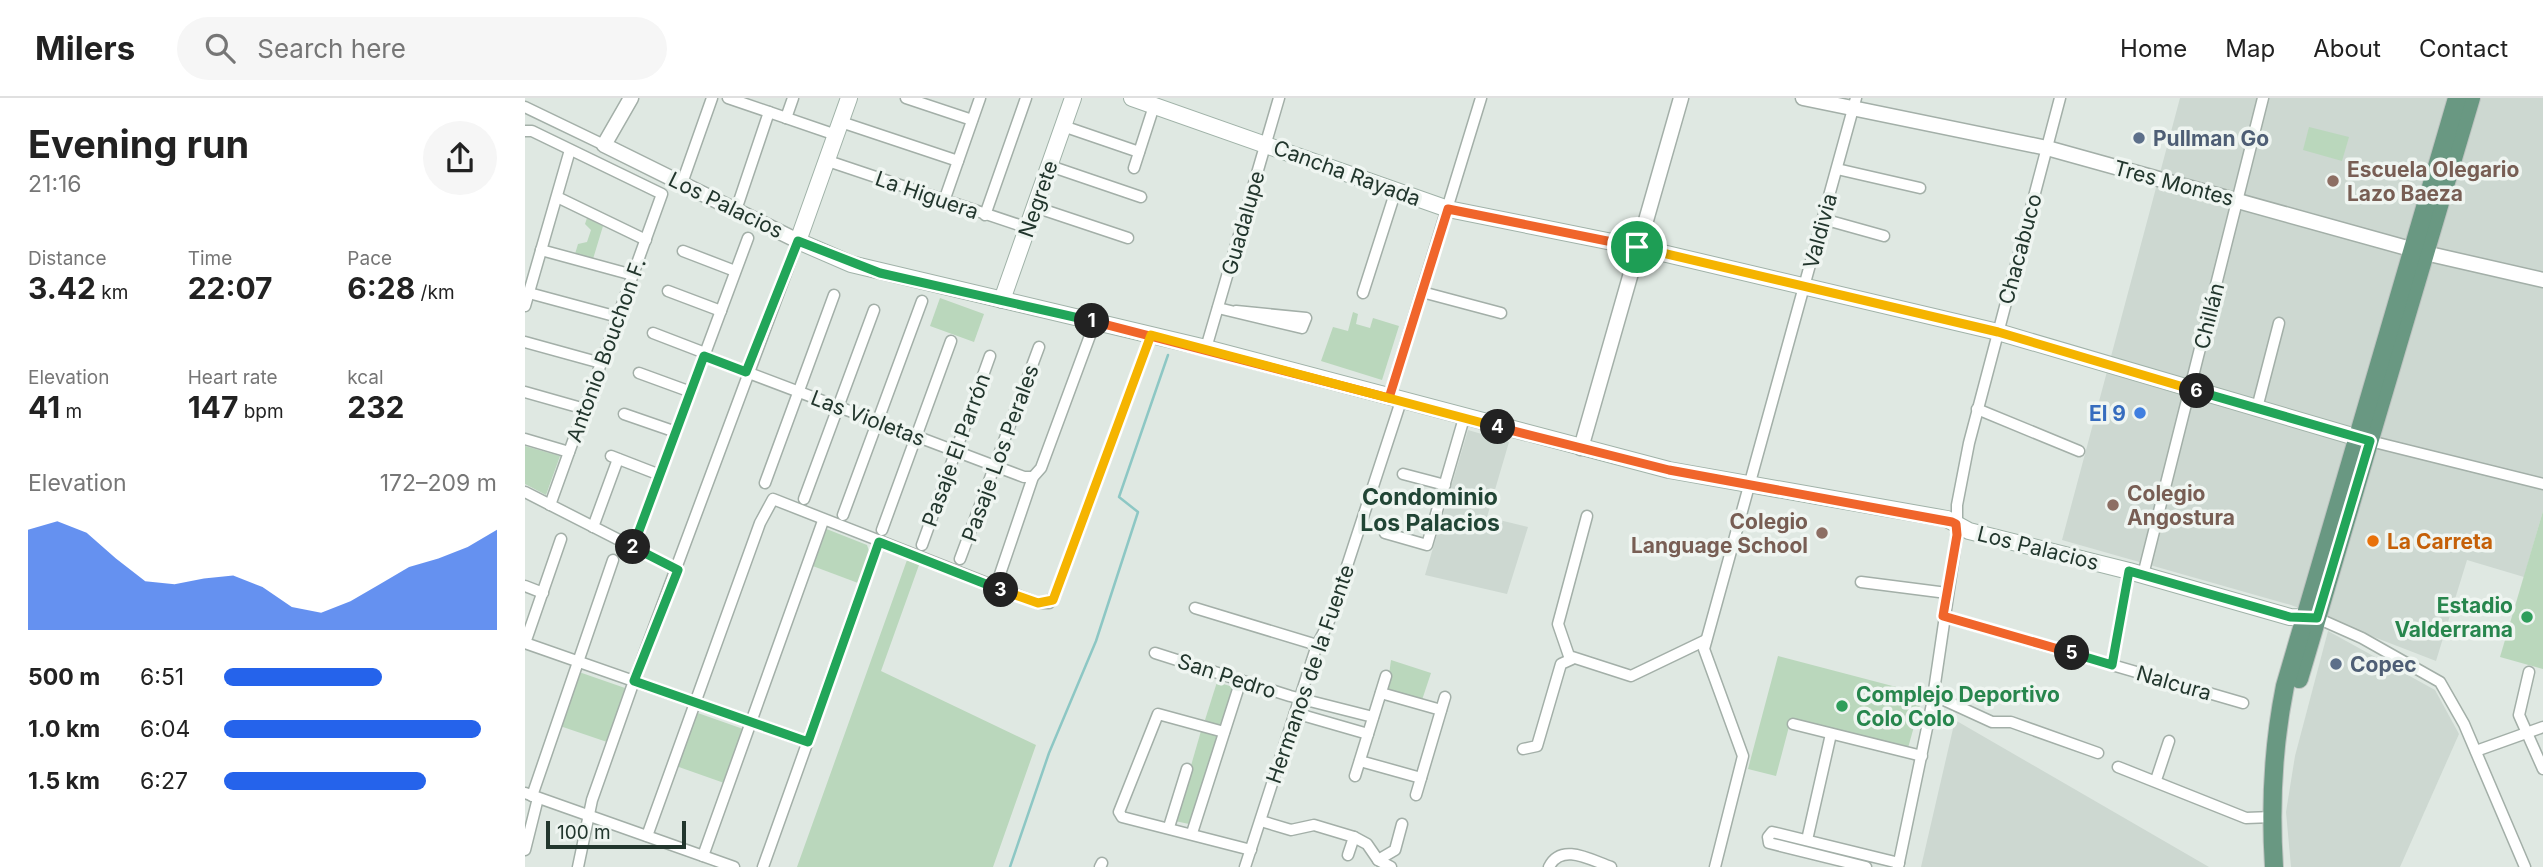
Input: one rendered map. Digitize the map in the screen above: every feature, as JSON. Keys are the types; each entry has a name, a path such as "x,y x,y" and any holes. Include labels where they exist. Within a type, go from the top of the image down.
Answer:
{"main road":[{"path":"798,241 849,98"},
{"name":"Negrete","path":"1002,300 1073,98"},
{"name":"Cancha Rayada","path":"1132,98 1448,209 1637,247 1998,332 2363,439"},
{"path":"2419,251 2457,98"},
{"path":"2274,867 2272,817 2276,756 2286,731 2309,619 2419,251 2471,98"},
{"name":"Los Palacios","path":"798,241 880,273 1206,348 1581,449 1751,485 1947,519 1969,531 2309,619"}],"street":[{"path":"604,145 631,98"},
{"path":"682,183 712,98"},
{"path":"728,98 747,101 786,118 839,129 958,161"},
{"path":"786,118 793,98"},
{"path":"906,98 972,121"},
{"path":"944,201 981,98"},
{"path":"985,215 1026,98"},
{"name":"Guadalupe","path":"1206,348 1279,98"},
{"name":"Hermanos de la Fuente","path":"1245,867 1317,645 1328,624 1395,400 1422,292 1481,98"},
{"path":"1581,449 1681,98"},
{"name":"Tres Montes","path":"1803,98 1855,104 2047,148 2419,251 2543,280"},
{"name":"Chacabuco","path":"1898,865 1933,695 1959,492 1977,409 2060,98"},
{"name":"Chillán","path":"2112,665 2136,573 2191,389 2263,98"},
{"name":"Valdivia","path":"1706,640 1855,104"},
{"path":"1134,168 1154,106"},
{"name":"Los Palacios","path":"525,107 798,241"},
{"path":"736,210 769,112"},
{"path":"1063,126 1139,152"},
{"path":"525,306 571,150 529,131"},
{"name":"Antonio Bouchon F.","path":"550,505 662,194 571,150"},
{"name":"La Higuera","path":"828,161 1028,228"},
{"path":"1050,166 1141,197"},
{"path":"1837,169 1920,188"},
{"path":"1363,293 1396,190"},
{"path":"557,197 646,240"},
{"path":"1035,207 1128,238"},
{"path":"1823,219 1884,236"},
{"path":"633,547 748,238"},
{"path":"578,867 592,800 634,681 678,570 746,372 798,241"},
{"path":"541,250 633,275"},
{"path":"683,251 735,271"},
{"path":"668,291 721,311"},
{"path":"1422,292 1501,313"},
{"path":"529,293 618,317"},
{"path":"765,483 834,295"},
{"path":"843,515 922,301"},
{"path":"1218,308 1302,328 1306,318 1237,311"},
{"path":"804,499 874,310"},
{"path":"999,577 1033,477 1041,468 1095,322"},
{"path":"2257,408 2279,323"},
{"name":"Las Violetas","path":"653,333 746,372 995,466 1033,477"},
{"path":"647,836 760,523 773,499 823,521 1038,603 1049,603 1151,335"},
{"path":"882,530 951,341"},
{"path":"525,342 601,363"},
{"name":"Pasaje Los Perales","path":"960,559 1039,347"},
{"name":"Pasaje El Parrón","path":"922,545 991,356"},
{"path":"639,373 691,392"},
{"path":"525,392 585,409"},
{"path":"1977,409 2079,451"},
{"path":"624,414 676,432"},
{"path":"1385,533 1427,545 1464,418"},
{"path":"525,439 569,452"},
{"name":"Cancha Rayada","path":"2363,439 2543,484"},
{"path":"593,527 615,457 660,475"},
{"path":"1403,474 1445,485"},
{"path":"525,492 678,570"},
{"path":"1572,659 1558,624 1587,516"},
{"path":"703,856 823,521"},
{"path":"561,538 525,643 808,742"},
{"path":"763,867 879,542"},
{"path":"525,850 532,796 613,560"},
{"path":"1861,582 1947,593"},
{"path":"525,586 543,593"},
{"path":"1195,608 1317,645"},
{"name":"Nalcura","path":"1943,616 2243,703"},
{"name":"Los Palacios","path":"2309,619 2362,638 2435,677 2449,695 2476,751 2525,867"},
{"path":"1523,749 1537,746 1561,664 1572,659 1631,676 1706,640"},
{"path":"1706,640 1704,649 1743,756 1715,867"},
{"name":"San Pedro","path":"1155,653 1299,698 1373,716"},
{"path":"2529,673 2519,707 2526,733 2543,769"},
{"path":"1355,776 1386,676"},
{"path":"1192,833 1241,680"},
{"path":"1381,693 1441,710"},
{"path":"1933,695 1992,722 2011,722 2098,753"},
{"path":"1416,795 1445,697"},
{"path":"1224,732 1163,713 1155,717 1119,812 1122,817 1251,849"},
{"path":"1295,713 1368,734"},
{"path":"1794,724 1922,756"},
{"path":"2476,751 2543,727"},
{"path":"1807,840 1831,733"},
{"path":"2156,780 2169,741"},
{"path":"1360,761 1421,778"},
{"path":"2118,766 2246,818 2272,817"},
{"path":"1169,827 1187,769"},
{"path":"532,796 734,867"},
{"path":"1261,821 1291,830 1308,824 1353,837 1367,844 1378,860 1391,867"},
{"path":"1302,840 1308,824"},
{"path":"1378,860 1395,850 1402,824"},
{"path":"1866,867 1769,843 1767,839 1772,832 1898,865"},
{"path":"1348,855 1353,837"},
{"path":"1549,867 1555,857 1566,853 1611,867"}],"shaded area":[{"path":"2180,98 2543,98 2543,511 2524,577 2467,560 2436,661 2291,605 2062,540"},
{"path":"1468,430 1509,442 1487,517 1528,527 1507,594 1425,575"},
{"path":"2328,631 2435,690 2459,734 2400,867 2291,867 2286,812 2295,756"},
{"path":"1955,720 2209,867 1921,867"}],"green space":[{"path":"2309,127 2349,137 2342,161 2303,150"},
{"path":"587,218 603,226 593,259 575,254 578,244 587,242 591,230 585,224"},
{"path":"940,298 984,314 974,342 930,326"},
{"path":"1353,312 1358,314 1356,324 1370,328 1373,318 1399,326 1382,380 1321,361 1333,327 1348,331"},
{"path":"525,446 560,456 546,495 525,484"},
{"name":"Estadio Valderrama","path":"2543,511 2543,669 2500,657"},
{"path":"824,528 867,545 869,551 858,583 810,565"},
{"path":"907,560 919,565 881,671 1036,745 993,867 797,867"},
{"name":"Complejo Deportivo Colo Colo","path":"1778,656 1923,694 1908,748 1791,719 1776,776 1748,769"},
{"path":"1391,660 1431,673 1422,700 1387,690"},
{"path":"579,672 625,688 607,742 560,726"},
{"path":"1217,682 1233,687 1221,725 1215,726 1205,720"},
{"path":"695,712 746,730 727,784 676,766"},
{"path":"1201,731 1217,736 1189,824 1175,821"}],"waterway":[{"path":"1010,867 1049,753 1096,641 1138,512 1119,497 1168,355"}],"place":[{"name":"Pullman Go","path":"2139,138"},
{"name":"Escuela Olegario Lazo Baeza","path":"2333,181"},
{"name":"El 9","path":"2140,413"},
{"name":"Colegio Angostura","path":"2113,505"},
{"name":"Colegio Language School","path":"1822,533"},
{"name":"La Carreta","path":"2373,541"},
{"name":"Estadio Valderrama","path":"2527,617"},
{"name":"Copec","path":"2336,664"},
{"name":"Complejo Deportivo Colo Colo","path":"1842,706"}],"district":[{"name":"Condominio Los Palacios","path":"1430,510"}],"route":[{"path":"1448,209 1637,247 1998,332 2370,441 2317,618 2290,617 2129,571 2112,665 1943,616 1957,535 1956,524 1947,519 1669,470 1581,449 1151,335 1055,595 1049,603 1038,603 879,542 808,742 634,681 678,570 633,547 704,356 746,372 798,241 851,264 880,273 1022,304 1206,348 1389,398 1448,209"}]}
